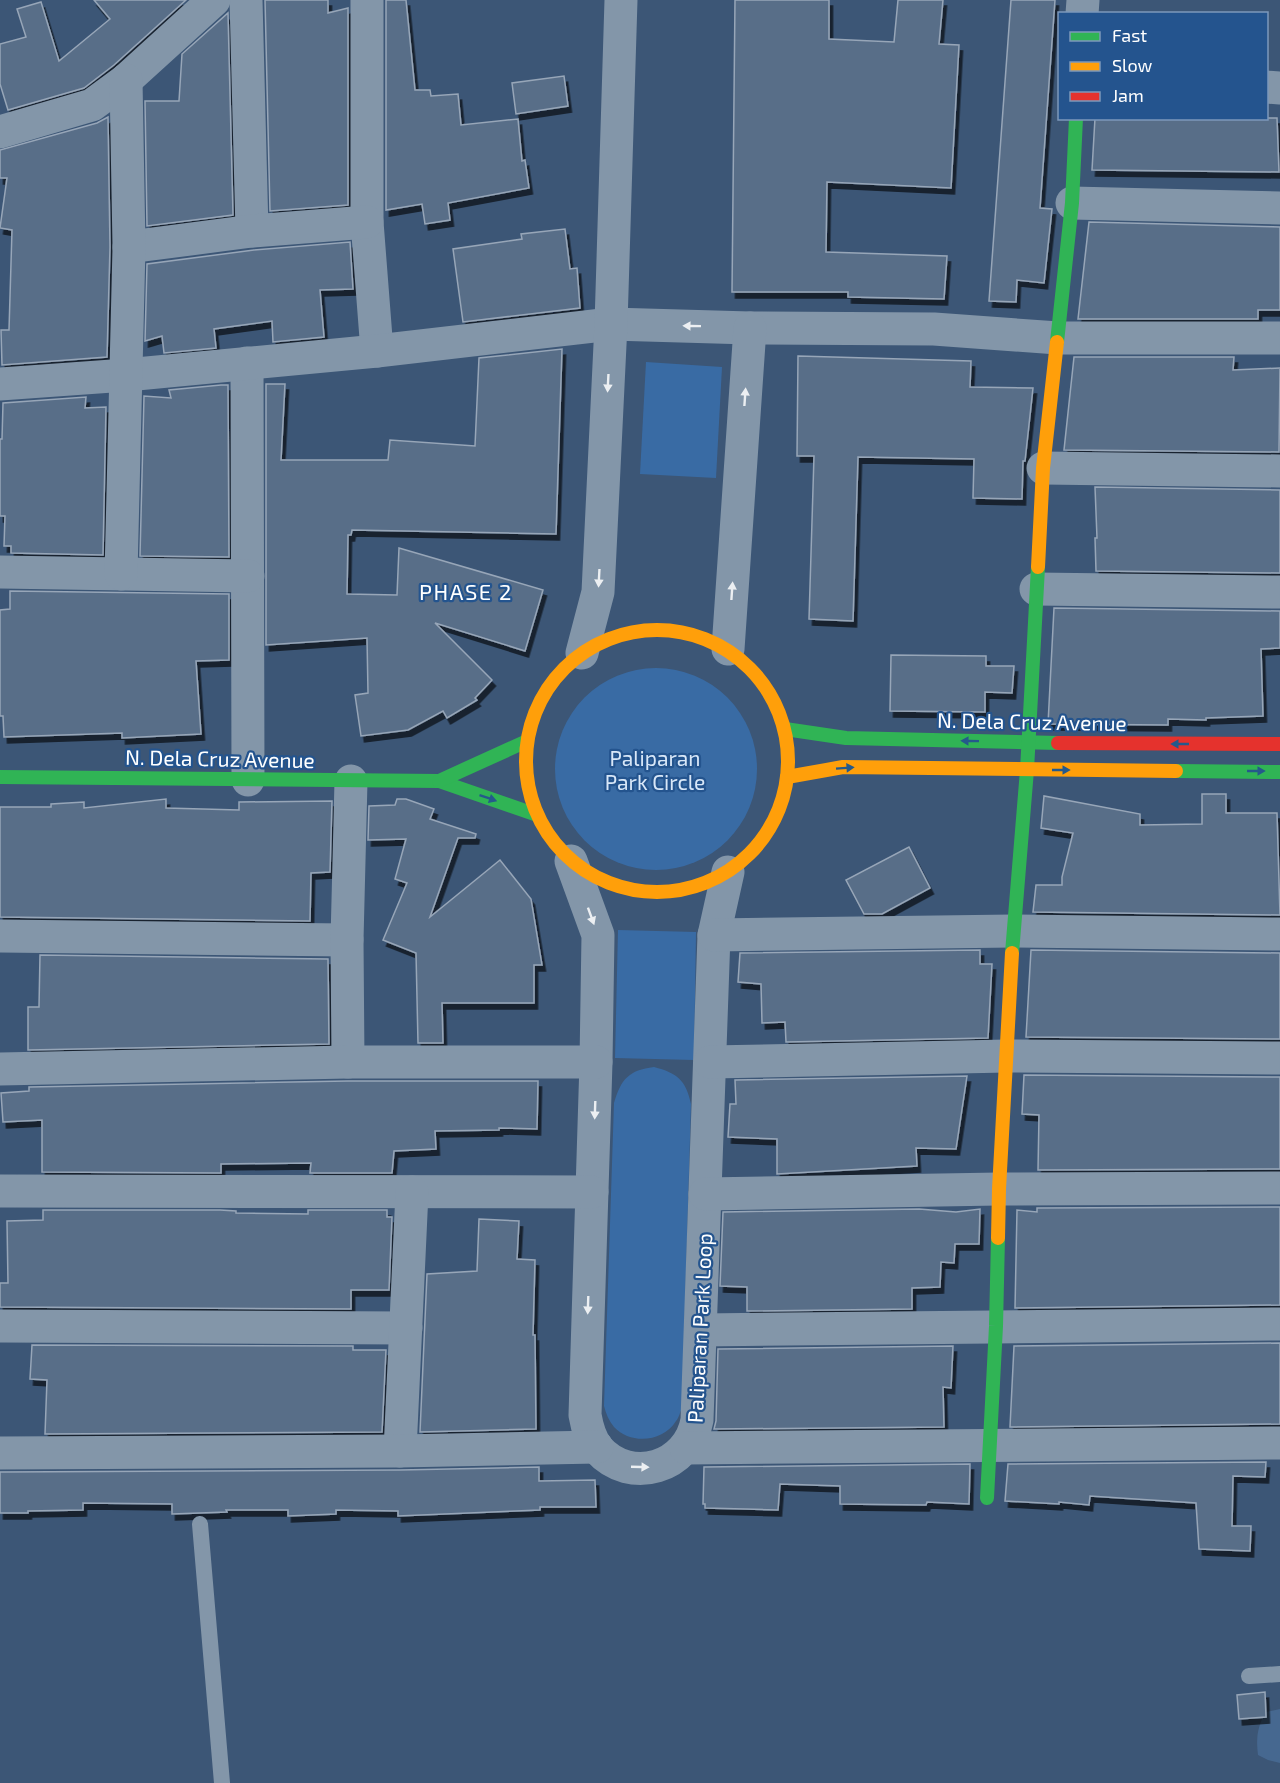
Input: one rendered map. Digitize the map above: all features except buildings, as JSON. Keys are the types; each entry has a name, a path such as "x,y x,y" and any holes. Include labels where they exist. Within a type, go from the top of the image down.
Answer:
{"street":[{"path":"0,132 92,105 126,80 214,0"},
{"path":"246,0 252,231"},
{"path":"367,0 368,222 377,351"},
{"path":"582,652 598,592 621,0"},
{"path":"121,574 129,247 126,80"},
{"path":"987,1498 996,1326 999,1189 1013,931 1029,743 1043,468 1072,203 1076,120"},
{"path":"1072,203 1280,208"},
{"path":"129,247 252,231 368,222"},
{"path":"0,384 126,375 377,351 610,324 750,328 934,329 1058,338 1280,338"},
{"path":"728,650 750,328"},
{"path":"247,363 248,780"},
{"path":"1043,468 1280,471"},
{"path":"0,572 248,576"},
{"path":"1036,589 1280,592"},
{"path":"640,630 670,630 700,636 728,650 754,671 773,698 785,729 788,777 781,805 768,831 751,854 728,872 703,885 685,890 648,893 620,888 594,877 571,861 552,840 537,815 527,779 527,741 537,707 556,677 582,652 610,638 640,630"},
{"name":"N. Dela Cruz Avenue","path":"785,729 846,738 1029,743 1280,744"},
{"name":"N. Dela Cruz Avenue","path":"439,781 527,741"},
{"path":"788,777 843,767 1280,772"},
{"name":"N. Dela Cruz Avenue","path":"0,777 439,781 537,815"},
{"path":"348,1062 346,940 351,781"},
{"path":"0,1453 400,1451 597,1447 588,1432 585,1415 597,1062 598,935 571,861"},
{"name":"Paliparan Park Loop","path":"597,1447 607,1458 623,1466 641,1469 658,1467 673,1460 686,1448 696,1428 714,935 728,872"},
{"path":"714,935 1013,931 1280,934"},
{"path":"0,936 346,940"},
{"path":"710,1062 1007,1056 1280,1058"},
{"path":"0,1069 348,1062 597,1062"},
{"path":"705,1194 999,1189 1280,1188"},
{"path":"0,1191 592,1192"},
{"path":"400,1451 412,1192"},
{"path":"701,1330 1280,1324"},
{"path":"0,1326 406,1328"},
{"path":"686,1448 1280,1443"}],"lane":[{"path":"200,1524 222,1783"},
{"path":"1249,1676 1280,1674"}],"green space":[{"path":"646,362 722,367 716,478 640,474"},
{"name":"Paliparan Park Circle","path":"656,668 676,670 695,676 712,685 734,705 749,730 755,749 757,769 755,789 749,808 740,825 720,847 695,862 676,868 656,870 636,868 617,862 600,853 578,833 563,808 557,789 555,769 557,749 563,730 572,713 592,691 617,676 636,670"},
{"path":"618,930 696,932 694,1060 615,1058"},
{"path":"654,1067 669,1072 683,1083 691,1104 682,1408 677,1420 663,1433 647,1439 638,1439 621,1433 614,1427 604,1406 614,1103 627,1077 645,1068"}],"shaded area":[{"path":"1280,1709 1280,1763 1258,1755 1257,1743 1259,1728 1266,1712"}],"traffic: fast":[{"path":"1057,342 1072,203 1076,120"},
{"path":"1012,953 1027,770 1038,567"},
{"path":"785,729 846,738 1058,743"},
{"path":"439,781 527,741"},
{"path":"1176,771 1280,772"},
{"path":"0,777 439,781 537,815"},
{"path":"987,1498 998,1238"}],"traffic: slow":[{"path":"1038,567 1043,468 1057,342"},
{"path":"657,630 683,632 707,640 730,652 750,668 766,688 778,711 786,735 788,761 786,787 778,811 766,834 750,854 730,870 707,882 683,890 657,892 631,890 607,882 584,870 564,854 548,834 536,811 528,787 526,761 528,735 536,711 548,688 564,668 584,652 607,640 631,632 657,630"},
{"path":"787,777 843,767 1176,771"},
{"path":"998,1238 1012,953"}],"traffic: jam":[{"path":"1058,743 1280,744"}],"district":[{"name":"PHASE 2","path":"466,591"}]}
